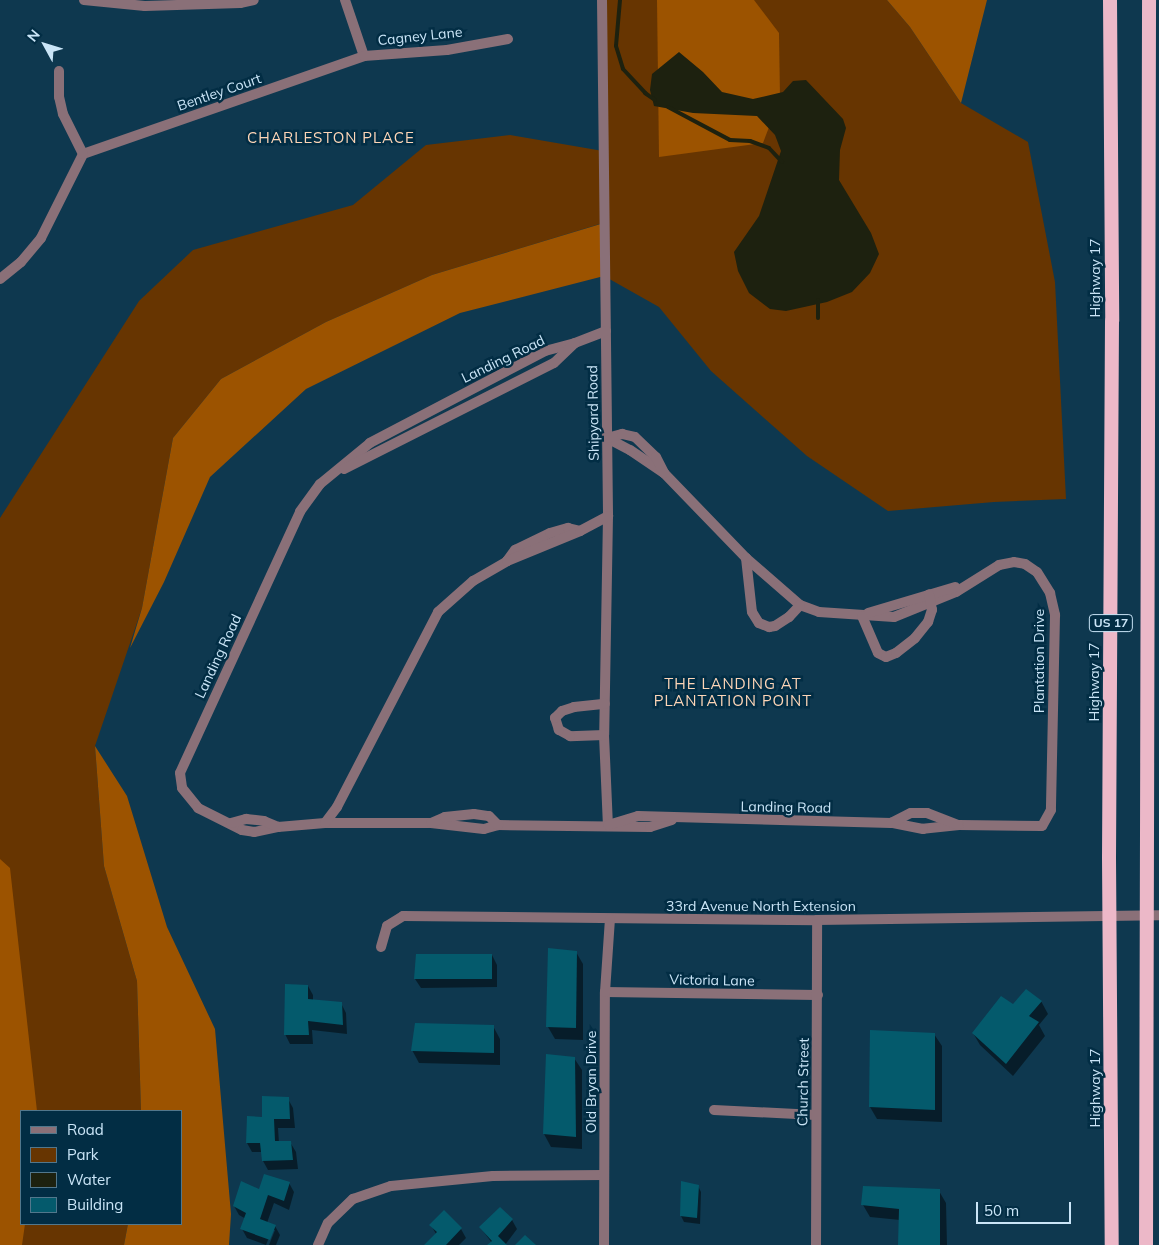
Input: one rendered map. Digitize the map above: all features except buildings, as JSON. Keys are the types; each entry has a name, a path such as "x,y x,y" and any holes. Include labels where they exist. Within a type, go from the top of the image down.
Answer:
{"highway":[{"name":"Highway 17","path":"1110,0 1112,1245"},
{"name":"US 17","path":"1146,1245 1153,915 1149,0"}],"street":[{"path":"84,0 145,6 240,3 254,0"},
{"name":"Cagney Lane","path":"346,0 364,56 447,50 508,39"},
{"name":"Shipyard Road","path":"602,0 608,516 604,735 608,825"},
{"name":"Bentley Court","path":"83,154 364,56"},
{"path":"0,279 21,262 41,238 83,154 63,114 59,97 59,71"},
{"name":"Landing Road","path":"606,331 575,343 545,351 370,443 320,484 300,512 180,773 182,788 198,808 231,823 246,819 264,821 278,827 325,823 431,823 484,829 498,824 650,827 680,818 891,823 923,829 959,826 1042,826"},
{"name":"Landing Road","path":"320,484 348,466 554,364 575,343"},
{"path":"469,391 475,403"},
{"name":"Plantation Drive","path":"607,438 630,450 664,473 746,558 800,605 819,612 894,617 930,599 970,583 999,565 1014,562 1025,564 1037,572 1050,593 1055,615 1051,810 1042,826"},
{"path":"325,823 337,807 438,612 473,581 507,561 580,531 608,516"},
{"path":"746,558 752,612 759,623 768,627 776,626 789,617 800,605"},
{"path":"862,616 878,653 886,657 896,654 916,638 928,622 932,610 930,599"},
{"path":"604,735 570,736 559,730 555,718 562,711 574,707 605,704"},
{"name":"Landing Road","path":"891,823 910,813 919,813 943,818 959,826"},
{"name":"Landing Road","path":"431,823 445,817 474,814 489,816 498,824"},
{"name":"33rd Avenue North Extension","path":"381,947 387,926 403,916 817,920 1153,915"},
{"name":"Old Bryan Drive","path":"604,1245 605,992 610,919"},
{"name":"Church Street","path":"816,1245 817,920"},
{"name":"Victoria Lane","path":"605,992 818,995"},
{"path":"714,1110 816,1115"},
{"path":"318,1245 328,1223 353,1199 391,1186 494,1176 604,1175"}],"green space":[{"path":"604,0 887,0 910,27 961,103 1028,142 1055,282 1066,499 994,502 888,511 807,456 711,371 659,307 604,276 603,223 432,275 326,322 221,379 173,438 142,608 95,746 104,866 137,981 141,1110 20,1110 20,1225 128,1225 124,1245 0,1245 0,518 139,301 193,250 353,205 426,145 510,135 603,151"}],"shaded area":[{"path":"657,0 754,0 779,33 780,98 763,143 659,157"},
{"path":"887,0 987,0 961,103 910,27"},
{"path":"604,223 604,276 460,313 306,389 210,477 164,582 130,648 142,608 173,438 221,379 326,322 432,275"},
{"path":"95,746 127,796 167,927 215,1029 231,1214 229,1245 124,1245 128,1225 182,1225 182,1110 141,1110 137,981 104,866"},
{"path":"0,859 10,868 37,1110 20,1110 20,1225 25,1225 22,1245 0,1245"}],"water":[{"path":"679,52 703,72 722,92 753,99 783,92 793,81 806,80 843,119 846,128 840,150 839,180 871,233 879,254 870,273 852,292 827,302 786,311 770,309 749,293 738,271 734,252 759,216 781,151 775,135 757,116 693,113 654,106 650,90 652,74"}],"waterway":[{"path":"620,0 616,46 623,69 645,93 655,100"},
{"path":"668,107 730,140 750,141 769,148 782,162"},
{"path":"818,300 818,318"}],"district":[{"name":"CHARLESTON PLACE","path":"331,138"},
{"name":"THE LANDING AT PLANTATION POINT","path":"733,692"}]}
